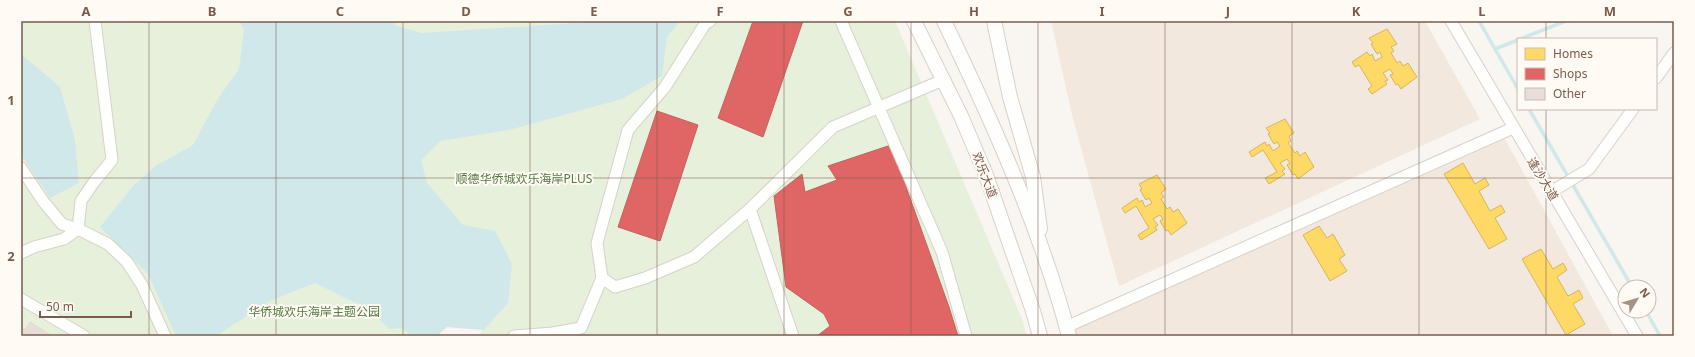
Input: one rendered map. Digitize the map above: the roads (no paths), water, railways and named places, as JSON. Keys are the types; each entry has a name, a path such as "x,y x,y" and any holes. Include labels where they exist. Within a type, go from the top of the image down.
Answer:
{"street":[{"path":"21,253 34,247 64,239 78,229 81,201 112,160 95,21"},
{"path":"514,336 553,333 581,328 602,278 597,243 628,130 665,87 705,24 710,21"},
{"path":"841,21 942,252 966,336"},
{"name":"欢乐大道","path":"914,21 961,116 986,175 1033,311 1040,336"},
{"name":"欢乐大道","path":"944,21 976,88 1043,251 1068,332"},
{"path":"994,21 1010,97 1033,177 1043,251"},
{"name":"逢沙大道","path":"1451,21 1513,128 1555,190 1637,336"},
{"path":"1657,77 1674,53"},
{"path":"602,278 615,287 645,278 694,257 750,209 833,127 943,80"},
{"path":"1555,190 1589,169 1632,110"},
{"path":"1068,332 1513,128"},
{"path":"21,168 43,201 62,224 78,229 108,244 127,262 142,285 165,336"},
{"path":"750,209 793,336"},
{"path":"21,299 84,336"}],"water":[{"path":"239,21 396,21 394,25 422,33 607,21 680,21 667,37 662,76 622,99 509,130 440,141 421,160 427,183 463,225 495,231 512,264 508,303 478,336 413,336 401,328 390,329 363,305 349,300 315,283 270,301 216,336 176,336 148,274 100,227 133,186 157,165 193,145 217,100 239,69 244,29"},
{"path":"21,54 60,87 75,140 79,183 50,198 21,155"}],"waterway":[{"path":"1479,21 1517,87"},
{"path":"1523,38 1566,21"},
{"path":"1495,49 1517,40"},
{"path":"1530,110 1627,279"},
{"path":"1650,319 1660,336"}],"park label":[{"name":"顺德华侨城欢乐海岸PLUS","path":"524,178"},
{"name":"华侨城欢乐海岸主题公园","path":"314,311"}]}
